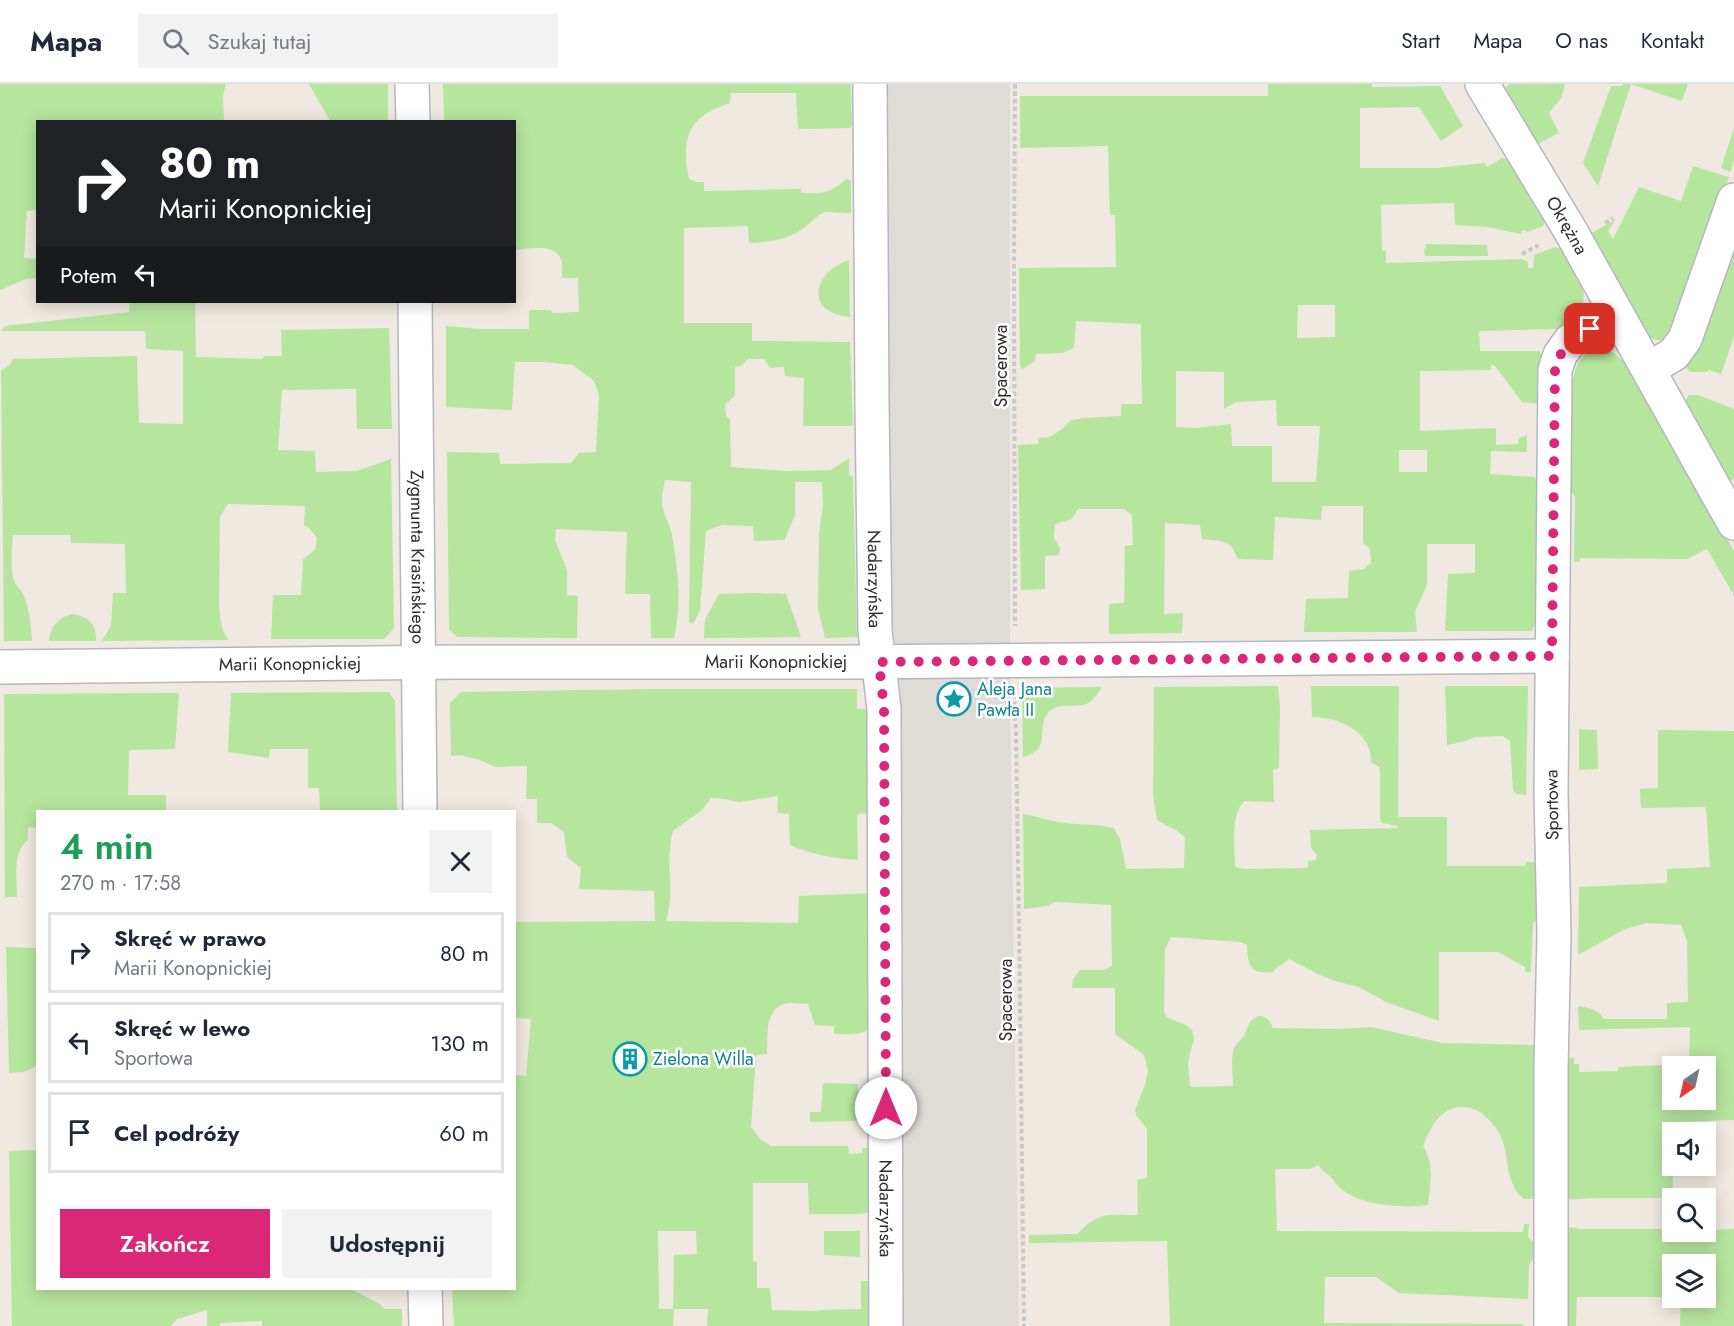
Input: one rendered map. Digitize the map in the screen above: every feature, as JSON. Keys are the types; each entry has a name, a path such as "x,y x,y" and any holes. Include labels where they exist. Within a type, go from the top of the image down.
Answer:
{"street":[{"path":"412,84 413,120"},
{"name":"Nadarzyńska","path":"870,84 875,630 884,709 886,1326"},
{"name":"Okrężna","path":"1482,84 1568,226 1734,523"},
{"path":"1649,369 1674,354 1685,339 1734,200"},
{"name":"Zygmunta Krasińskiego","path":"415,303 420,810"},
{"name":"Sportowa","path":"1551,1326 1551,1068 1554,934 1551,793 1555,370 1560,355 1570,341 1617,315"},
{"name":"Marii Konopnickiej","path":"0,667 1552,656"},
{"path":"425,1290 426,1326"}],"path":[{"name":"Spacerowa","path":"1015,84 1016,633"},
{"path":"1522,254 1537,246 1535,242"},
{"name":"Spacerowa","path":"1014,690 1024,1326"}],"green space":[{"path":"0,84 226,84 223,96 224,120 36,120 36,210 27,211 24,258 36,259 36,278 26,279 0,290"},
{"path":"309,84 388,84 388,120 329,120"},
{"path":"443,84 851,84 852,125 850,128 798,129 796,93 731,93 730,103 705,114 691,130 686,151 689,179 704,182 704,191 801,189 801,193 816,193 831,190 847,179 851,181 851,213 824,212 792,235 764,242 749,243 748,226 684,228 684,323 752,323 752,341 850,342 853,426 803,426 804,378 785,376 784,367 770,368 764,359 748,359 741,366 735,367 735,395 725,405 726,416 730,419 731,467 785,471 831,470 849,458 849,475 853,476 857,637 825,638 818,609 822,482 795,482 795,516 784,540 754,541 753,526 722,525 706,531 700,610 692,624 689,622 691,482 665,480 662,503 672,535 678,587 678,612 674,638 651,638 650,594 625,594 627,532 556,529 555,540 567,570 567,595 578,596 577,638 457,637 449,630 447,452 499,453 500,464 571,463 579,453 596,452 599,395 594,381 573,365 515,362 512,410 446,407 446,326 529,329 529,310 551,310 552,313 579,312 578,278 562,278 562,261 558,254 540,248 516,250 516,120 444,120"},
{"path":"1268,84 1440,86 1463,126 1441,141 1419,107 1360,108 1360,168 1436,168 1485,163 1487,167 1502,158 1514,161 1548,216 1543,226 1528,232 1524,230 1521,234 1487,227 1455,225 1454,203 1381,205 1382,250 1386,251 1386,263 1522,259 1528,262 1528,268 1533,268 1534,255 1555,247 1568,251 1585,281 1580,284 1584,293 1583,305 1577,315 1558,329 1479,331 1480,351 1539,351 1545,360 1542,404 1522,402 1495,366 1491,365 1491,370 1420,371 1420,431 1496,428 1496,445 1518,444 1519,438 1527,435 1527,452 1491,451 1490,474 1534,477 1540,484 1538,615 1532,631 1445,631 1448,574 1475,573 1475,544 1427,544 1427,585 1415,612 1417,631 1304,632 1306,599 1348,598 1349,571 1364,569 1371,563 1370,549 1363,543 1363,506 1322,506 1321,520 1275,517 1273,560 1238,559 1231,545 1202,539 1200,525 1165,523 1164,614 1183,613 1182,633 1109,634 1109,604 1124,603 1125,546 1133,545 1132,515 1124,509 1078,509 1072,519 1055,524 1054,538 1060,548 1059,555 1045,556 1045,589 1021,590 1018,445 1038,444 1039,438 1050,437 1071,420 1121,416 1121,404 1142,404 1141,324 1076,321 1074,348 1063,353 1036,354 1035,361 1023,369 1020,367 1019,268 1116,267 1115,215 1110,215 1108,146 1020,148 1020,96 1268,96","holes":["1298,305 1335,305 1335,337 1297,338","1176,371 1224,372 1224,409 1236,402 1276,400 1277,426 1320,426 1316,482 1272,482 1272,446 1232,446 1231,424 1195,428 1176,427","1399,450 1427,450 1427,472 1399,472"]},
{"path":"1510,84 1565,84 1561,98 1549,113 1559,133 1536,145 1501,90"},
{"path":"1631,84 1598,186 1583,163 1611,86 1622,86"},
{"path":"1631,84 1688,84 1682,101"},
{"path":"1734,128 1734,161 1730,172 1721,168"},
{"path":"1693,166 1729,177 1682,312 1668,338 1657,340 1646,335 1591,237 1592,233 1616,219 1608,231 1613,239 1639,187 1681,201"},
{"path":"1734,243 1734,337 1721,374 1708,370 1707,372 1690,372 1686,367"},
{"path":"1426,244 1487,245 1488,256 1425,256"},
{"path":"849,260 850,317 835,314 826,308 820,301 818,292 827,274 836,266"},
{"path":"130,303 195,303 196,357 261,359 265,356 282,356 281,330 389,328 392,429 357,429 356,389 282,390 278,450 315,451 316,472 357,471 391,459 394,628 384,639 271,639 273,595 301,595 303,559 315,550 317,538 304,525 305,506 228,504 220,517 219,603 223,631 228,640 102,641 111,626 113,593 126,593 125,544 71,543 70,535 13,535 12,573 27,604 32,641 4,641 1,370 9,366 13,359 137,356 139,423 183,424 183,351 146,349 145,331 1,331 5,326 129,312"},
{"path":"1603,349 1614,353 1625,363 1629,361 1734,551 1734,591 1732,592 1707,549 1687,559 1580,558 1580,562 1574,562 1575,497 1567,486 1569,377 1574,377 1583,357 1592,351"},
{"path":"1689,395 1698,395 1734,409 1734,479 1727,483 1683,404"},
{"path":"719,594 786,594 801,637 704,638 705,619"},
{"path":"72,614 87,619 93,625 96,641 49,641 56,623"},
{"path":"1278,686 1279,768 1273,770 1274,802 1244,801 1240,807 1234,832 1235,867 1245,869 1306,868 1308,861 1316,860 1317,855 1311,848 1310,830 1398,828 1398,826 1382,823 1380,819 1380,770 1371,762 1366,742 1360,734 1342,723 1312,717 1311,686 1399,686 1398,817 1447,817 1447,866 1525,866 1526,862 1535,862 1541,867 1542,913 1533,924 1531,972 1525,972 1525,967 1498,952 1439,952 1439,1021 1386,1002 1359,987 1318,974 1289,959 1274,972 1260,972 1252,968 1248,959 1247,945 1240,942 1171,937 1165,949 1164,1011 1166,1017 1192,1030 1194,1038 1188,1062 1190,1087 1233,1086 1234,1050 1250,1022 1259,1016 1267,1019 1273,1028 1371,1027 1443,1043 1533,1045 1538,1051 1537,1193 1531,1199 1524,1199 1515,1189 1503,1144 1495,1127 1481,1113 1466,1107 1458,1107 1445,1112 1435,1122 1425,1141 1423,1147 1429,1160 1431,1175 1428,1205 1394,1206 1360,1199 1341,1189 1318,1165 1310,1169 1275,1169 1277,1231 1523,1232 1524,1224 1529,1224 1528,1237 1537,1246 1537,1253 1529,1265 1528,1299 1399,1293 1376,1277 1325,1277 1324,1323 1523,1324 1523,1326 1170,1326 1167,1241 1029,1243 1029,1235 1077,1234 1092,1221 1104,1216 1138,1215 1137,1180 1147,1178 1147,1129 1136,1115 1135,1110 1148,1071 1144,1055 1115,1034 1115,988 1072,988 1073,979 1080,970 1103,970 1112,966 1111,905 1055,902 1047,906 1024,909 1023,814 1060,822 1114,828 1120,839 1126,869 1184,868 1185,838 1157,820 1153,796 1154,687"},
{"path":"1445,686 1528,686 1526,795 1516,794 1513,790 1510,741 1503,736 1475,737 1447,745"},
{"path":"1102,687 1086,704 1052,709 1045,718 1041,744 1038,749 1023,757 1022,691 1026,688"},
{"path":"857,689 857,709 870,709 870,813 857,814 858,860 823,856 790,845 789,814 777,813 778,796 739,802 711,798 702,810 673,831 670,854 670,898 666,921 798,923 799,896 871,893 871,1028 858,1033 834,1034 834,1026 815,1025 808,1004 787,1003 778,1007 773,1012 768,1025 767,1054 756,1055 751,1127 761,1140 771,1146 848,1146 849,1154 862,1153 862,1148 872,1148 871,1212 809,1214 808,1183 753,1183 753,1261 757,1262 757,1288 770,1288 772,1310 861,1309 861,1281 873,1281 873,1326 707,1326 708,1309 674,1309 673,1326 454,1326 452,1290 516,1290 516,1075 526,1076 531,1019 516,1018 516,922 655,921 654,891 579,889 581,868 567,857 564,832 551,823 537,823 537,799 526,799 527,766 496,767 460,755 451,756 450,703 461,692","holes":["658,1231 696,1231 697,1254 674,1255 673,1309 659,1309"]},
{"path":"389,692 395,701 397,810 320,810 319,788 308,788 308,749 270,749 269,758 228,752 231,693"},
{"path":"179,693 175,749 129,750 128,795 166,795 166,810 36,810 36,828 28,827 28,840 17,858 17,897 5,897 4,694"},
{"path":"1579,729 1597,730 1598,769 1579,770"},
{"path":"1658,730 1734,731 1734,1120 1662,1122 1662,1176 1673,1176 1673,1188 1662,1188 1662,1198 1564,1200 1565,1063 1570,1058 1574,1058 1574,1064 1579,1064 1579,1072 1618,1071 1618,1067 1662,1065 1662,1110 1716,1110 1716,1056 1689,1056 1690,1027 1579,1030 1578,1006 1593,1009 1604,1019 1667,1019 1667,1003 1688,1002 1687,941 1681,925 1646,923 1625,929 1578,955 1579,887 1667,883 1667,869 1710,867 1706,807 1641,808 1640,789 1658,788"},
{"path":"6,947 36,948 36,1066 24,1072 9,1073"},
{"path":"823,1083 858,1084 857,1121 810,1122 810,1112 821,1112"},
{"path":"36,1150 36,1290 353,1290 380,1304 384,1309 402,1309 402,1326 262,1326 262,1321 220,1323 220,1326 207,1326 207,1310 177,1319 171,1326 12,1326 9,1151"},
{"path":"1564,1227 1662,1229 1662,1242 1716,1242 1716,1230 1734,1229 1734,1326 1680,1326 1681,1308 1716,1308 1716,1254 1662,1254 1662,1297 1577,1297 1576,1326 1564,1326"},
{"path":"824,1231 860,1231 860,1257 824,1255"}],"shaded area":[{"name":"Aleja Jana Pawła II","path":"884,84 1010,84 1010,689 1019,1326 900,1326"}],"place":[{"name":"Aleja Jana Pawła II","path":"954,699"},
{"name":"Zielona Willa","path":"630,1059"}],"route":[{"path":"886,1108 884,709 879,662 1552,656 1555,370 1564,348 1570,341 1590,329"}]}
